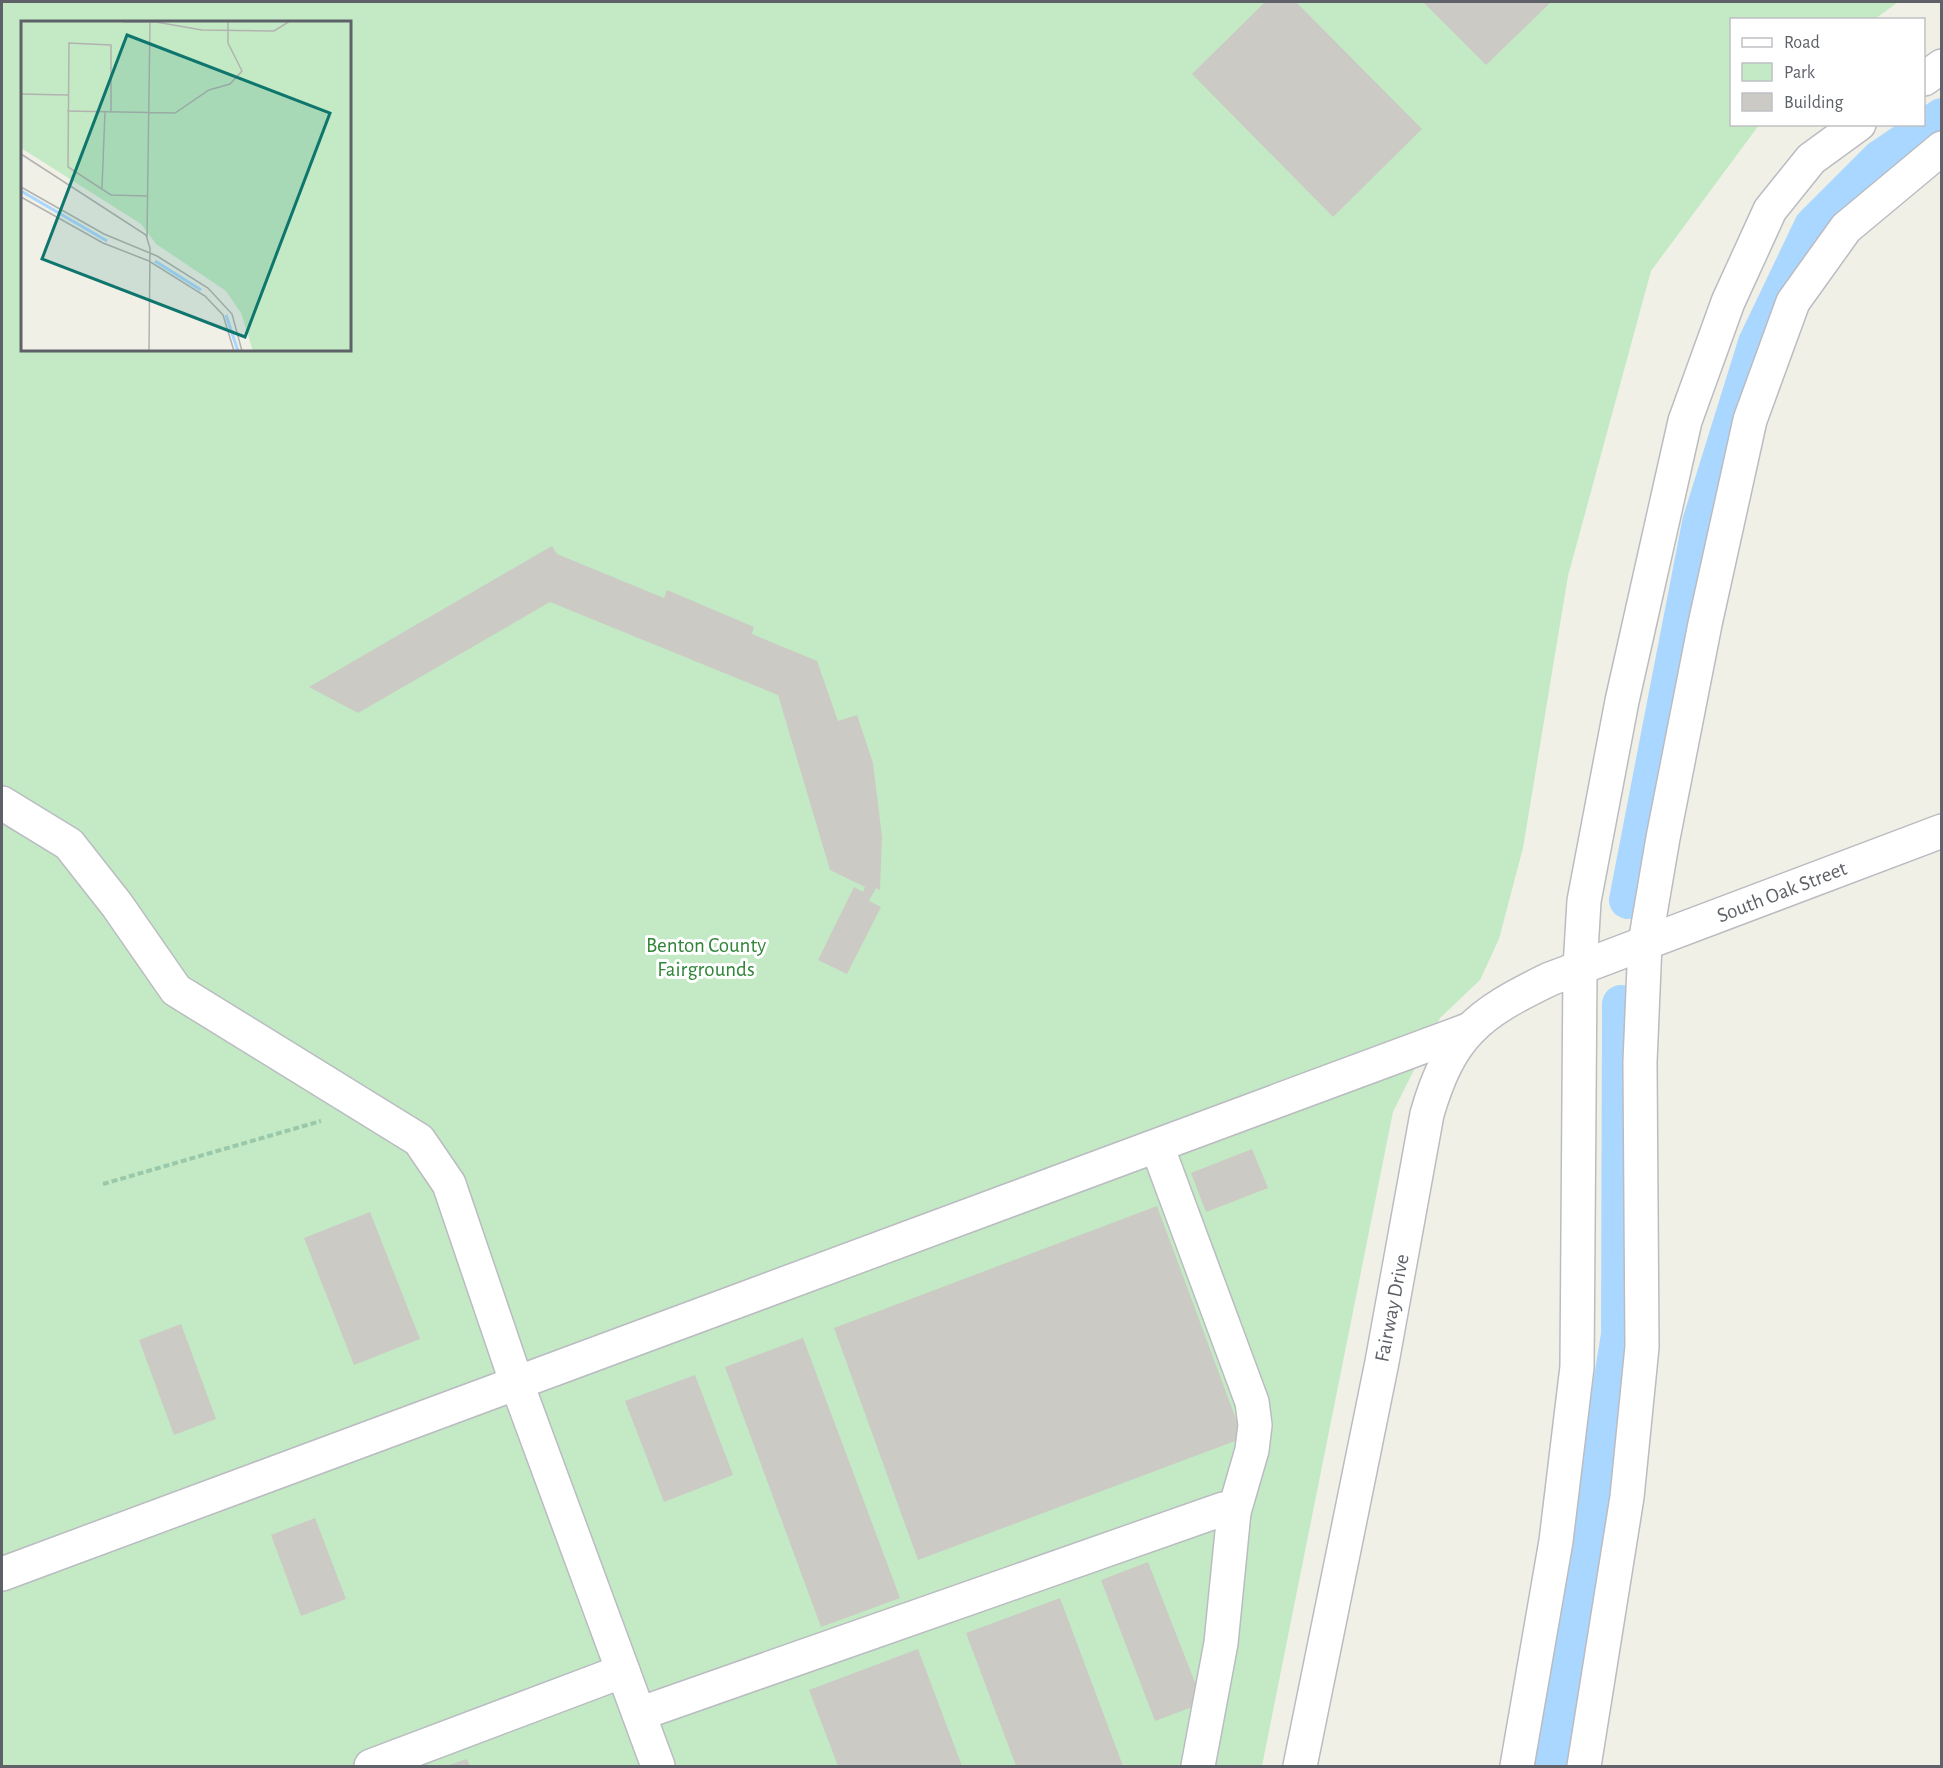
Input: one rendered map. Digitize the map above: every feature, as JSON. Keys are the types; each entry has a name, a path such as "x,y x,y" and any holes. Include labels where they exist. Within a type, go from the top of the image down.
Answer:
{"street":[{"path":"1925,78 1941,66"},
{"path":"1518,1767 1556,1541 1577,1368 1580,968 1584,901 1609,772 1685,421 1728,302 1770,210 1811,159 1856,126"},
{"path":"1584,1767 1627,1497 1642,1347 1640,1062 1634,947 1663,838 1703,635 1750,420 1793,302 1846,228 1941,148"},
{"path":"2,803 69,844 117,905 176,990 419,1140 449,1184 517,1384 658,1767"},
{"name":"South Oak Street","path":"1634,947 1941,831"},
{"name":"Fairway Drive","path":"1300,1767 1384,1350 1427,1114 1445,1061 1468,1030 1481,1017 1514,996 1634,947"},
{"path":"2,1574 1468,1030"},
{"path":"1157,1146 1252,1402 1255,1425 1252,1450 1234,1512 1221,1643 1198,1767"},
{"path":"639,1714 1223,1509 1234,1512"},
{"path":"371,1767 623,1671"}],"path":[{"path":"103,1184 367,1108"}],"green space":[{"name":"Benton County Fairgrounds","path":"2,2 1898,2 1876,18 1730,18 1730,126 1758,126 1651,271 1568,576 1523,848 1499,939 1480,980 1440,1018 1393,1112 1262,1766 2,1766"}],"building":[{"path":"1265,2 1296,2 1422,129 1333,217 1192,74"},
{"path":"1423,2 1551,2 1486,65"},
{"path":"552,546 557,554 664,598 667,590 754,627 752,634 817,661 838,721 857,715 873,763 882,837 880,890 876,888 869,901 881,907 847,974 818,960 854,887 863,892 865,887 830,870 778,695 550,602 358,713 309,687"},
{"path":"1252,1149 1268,1188 1206,1212 1191,1173"},
{"path":"1157,1206 1243,1438 918,1560 834,1328"},
{"path":"370,1212 420,1339 354,1365 304,1238"},
{"path":"181,1324 216,1419 174,1435 139,1340"},
{"path":"803,1338 900,1598 821,1627 725,1367"},
{"path":"695,1375 733,1475 664,1502 625,1401"},
{"path":"315,1518 346,1599 301,1616 271,1535"},
{"path":"1148,1562 1203,1703 1155,1721 1101,1580"},
{"path":"1060,1598 1123,1766 1016,1766 966,1633"},
{"path":"918,1649 962,1766 838,1766 809,1690"},
{"path":"467,1759 470,1766 446,1766"}],"waterway":[{"path":"1628,900 1701,523 1757,343 1813,226 1880,159 1942,117"},
{"path":"1549,1766 1620,1335 1621,1004"}]}
